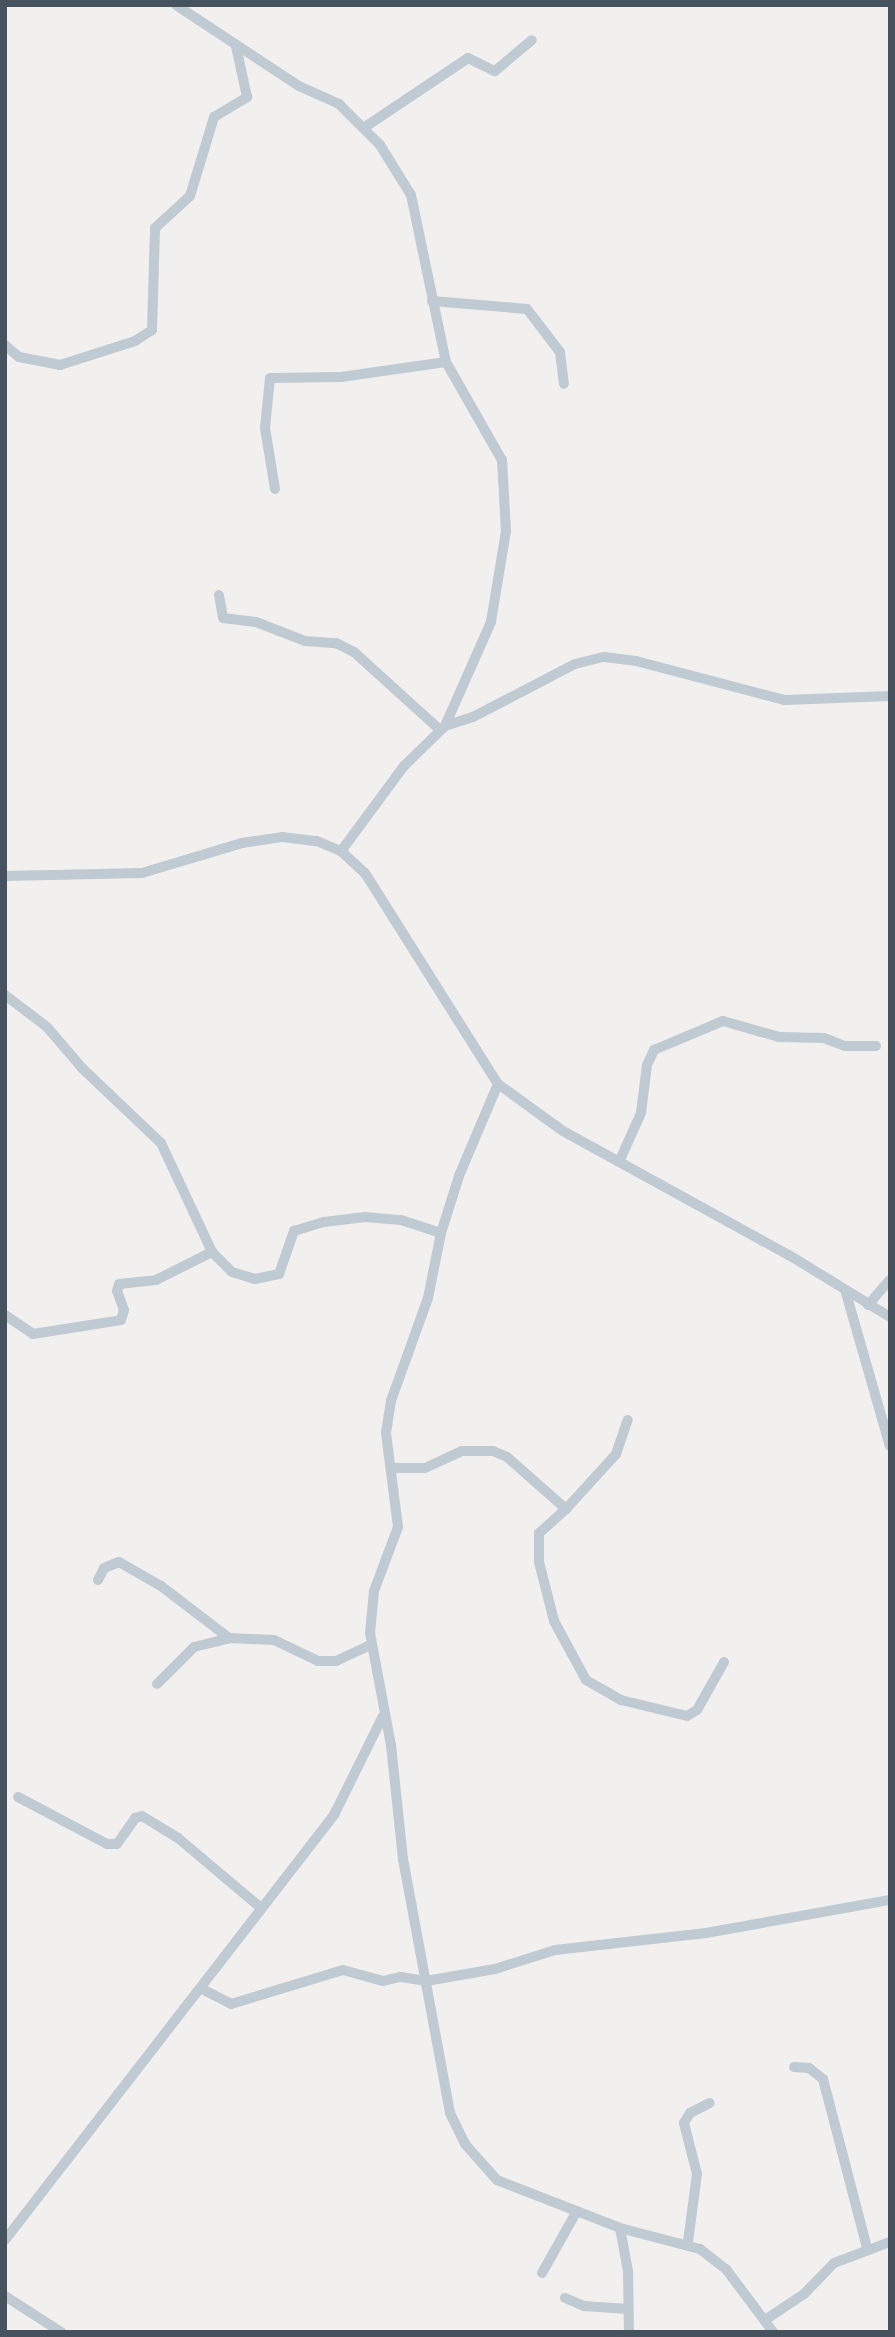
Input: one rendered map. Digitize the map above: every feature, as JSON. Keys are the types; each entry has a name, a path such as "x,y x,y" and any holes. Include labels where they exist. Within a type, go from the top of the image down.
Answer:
{"street":[{"path":"176,5 307,91 339,104 365,127 411,195 446,362 499,448 506,531 491,622 442,728 404,766 341,851"},
{"path":"365,127 468,58 495,71 532,40"},
{"path":"5,345 19,357 60,365 135,341 152,330 155,228 190,196 214,117 247,97 236,46"},
{"path":"432,301 527,309 560,352 564,384"},
{"path":"275,489 265,428 270,378 341,377 446,362"},
{"path":"219,595 223,618 256,622 301,640 336,643 354,652 442,728"},
{"path":"442,728 474,717 575,664 604,657 649,663 785,700 890,696"},
{"path":"5,876 142,873 242,843 282,837 317,841 341,851 365,873 498,1084 563,1130 789,1255 846,1293 890,1317"},
{"path":"5,995 47,1027 82,1068 161,1143 212,1252 232,1272 255,1279 279,1274 294,1231 324,1222 365,1217 401,1220 441,1233"},
{"path":"619,1162 641,1113 647,1065 654,1050 723,1021 779,1037 824,1038 845,1046 876,1046"},
{"path":"498,1084 463,1163 441,1233 428,1298 391,1401 386,1433 398,1527 374,1591 370,1645 403,1859 450,2113 465,2144 497,2180 620,2228 688,2242 726,2269 774,2332"},
{"path":"5,1315 33,1334 121,1321 124,1310 117,1291 119,1284 156,1280 212,1252"},
{"path":"868,1305 890,1280"},
{"path":"846,1293 890,1447"},
{"path":"628,1420 616,1454 566,1509 539,1532 539,1562 554,1620 586,1680 621,1700 687,1716 696,1710 724,1662"},
{"path":"391,1468 425,1468 462,1451 493,1451 507,1457 566,1509"},
{"path":"98,1580 104,1568 119,1562 161,1586 229,1637"},
{"path":"157,1684 194,1647 229,1637 274,1640 327,1662 370,1645"},
{"path":"5,2240 202,1989 334,1815 383,1716"},
{"path":"18,1797 107,1844 117,1844 135,1818 142,1816 178,1838 261,1908"},
{"path":"202,1989 231,2004 343,1970 383,1981 401,1977 426,1981 495,1969 555,1950 706,1933 890,1900"},
{"path":"794,2067 810,2068 823,2079 867,2248"},
{"path":"688,2242 697,2175 684,2123 690,2113 710,2103"},
{"path":"542,2273 577,2211"},
{"path":"620,2228 629,2332"},
{"path":"765,2320 804,2294 834,2263 867,2248 890,2242"},
{"path":"5,2296 61,2332"},
{"path":"565,2298 584,2306 628,2309"}]}
